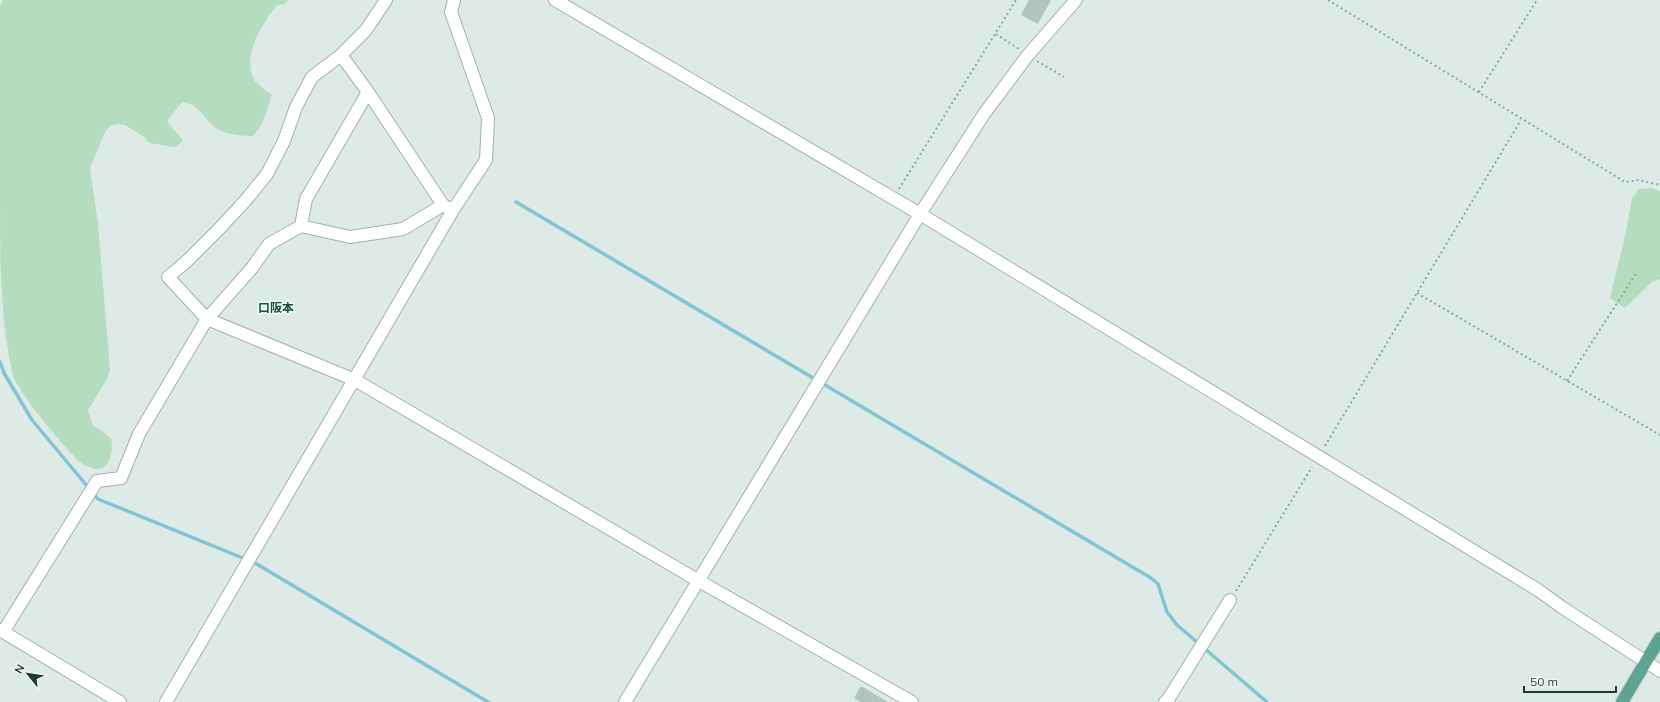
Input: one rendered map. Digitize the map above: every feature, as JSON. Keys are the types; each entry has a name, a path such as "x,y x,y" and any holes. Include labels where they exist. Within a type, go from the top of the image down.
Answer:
{"main road":[{"path":"1622,702 1660,638"}],"street":[{"path":"386,0 366,30 341,55 312,77 296,107 284,141 267,174 245,201 203,245 168,277 207,319 355,380 698,581 912,702"},
{"path":"166,702 355,380 448,208 486,160 488,118 451,12 454,0"},
{"path":"555,0 894,198 1538,590 1660,671"},
{"path":"625,702 920,214 984,114 1028,55 1076,0"},
{"path":"341,55 448,208"},
{"path":"301,226 306,199 368,92"},
{"path":"120,702 2,631 97,481 121,478 139,434 207,319 252,268 269,244 301,226 350,237 403,229 448,208"},
{"path":"1165,702 1169,698 1230,600"}],"path":[{"path":"894,198 1016,0"},
{"path":"1328,0 1479,92 1521,120 1625,182 1638,180 1660,185"},
{"path":"1479,92 1537,0"},
{"path":"1230,600 1319,457 1521,120"},
{"path":"1567,381 1637,272"},
{"path":"1417,293 1660,435"}],"green space":[{"path":"3,0 289,0 285,4 277,5 271,12 255,41 252,51 250,62 251,72 255,81 272,95 262,124 253,136 234,135 220,130 193,106 182,102 167,121 183,141 175,147 149,143 144,137 125,125 117,124 110,126 105,132 90,168 98,224 110,369 108,377 88,410 93,425 111,438 111,455 103,468 91,468 81,463 31,405 15,381 12,372 5,329 1,265 0,6"},
{"path":"1651,188 1660,191 1660,279 1653,281 1625,308 1610,298 1625,236 1632,198 1639,189"}],"building":[{"path":"1029,0 1051,0 1038,24 1021,15"},
{"path":"861,686 888,702 860,702 854,698"}],"waterway":[{"path":"516,202 1151,578 1158,584 1167,612 1177,625 1267,702"},
{"path":"0,362 4,373 32,420 98,499 255,563 488,702"}],"district":[{"name":"口阪本","path":"276,308"}]}
